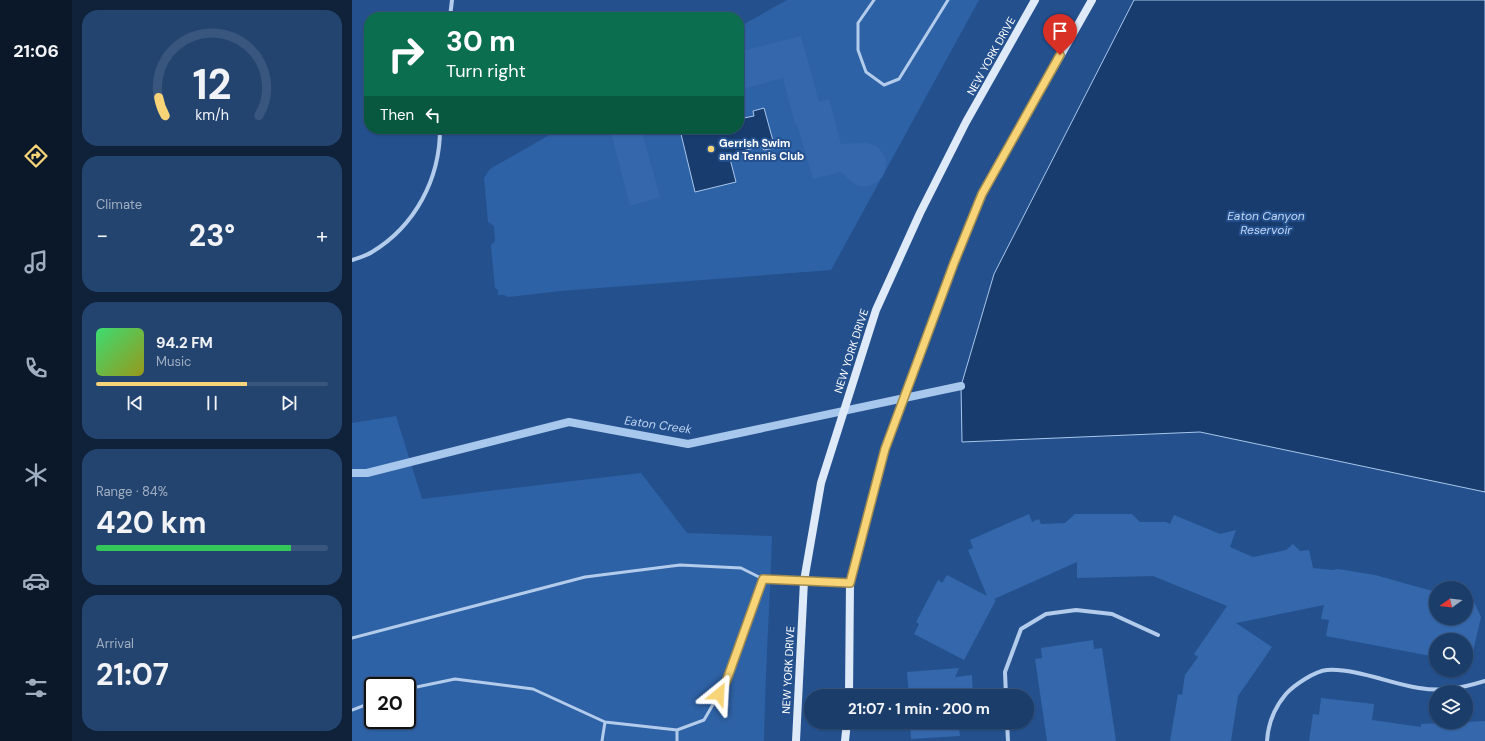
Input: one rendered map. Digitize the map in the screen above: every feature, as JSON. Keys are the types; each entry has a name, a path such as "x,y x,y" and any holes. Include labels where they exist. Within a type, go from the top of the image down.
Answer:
{"main road":[{"name":"NEW YORK DRIVE","path":"796,741 804,581 821,483 876,310 920,213 966,122 1035,0"},
{"path":"849,689 850,583 885,449 949,276 982,194 1092,0"},
{"path":"845,741 846,729"}],"street":[{"path":"451,12 452,0"},
{"path":"352,260 372,253 407,224 428,189 440,143 440,134"},
{"path":"1006,689 1005,672 1021,629 1046,614 1076,610 1112,614 1158,635"},
{"path":"1267,741 1267,730 1279,703 1295,684 1326,670 1360,674 1420,688 1456,690 1485,681"},
{"path":"1007,729 1008,741"}],"lane":[{"path":"874,0 858,23 858,50 866,72 884,85 899,79 948,0"},
{"path":"352,638 585,577 680,565 741,568 763,579 850,583"},
{"path":"416,687 455,678 533,689 605,722 677,730 704,720 726,682 763,579"},
{"path":"352,710 364,705"},
{"path":"602,741 605,722"},
{"path":"677,730 677,741"}],"shaded area":[{"name":"Gerrish Swim and Tennis Club","path":"787,0 979,0 831,270 560,291 508,297 498,295 498,290 495,288 491,245 495,241 494,226 488,222 484,178 490,169 551,134 744,134 744,24"},
{"path":"396,416 422,499 641,473 687,533 772,536 764,741 352,741 352,423"}],"water":[{"name":"Eaton Canyon Reservoir","path":"1134,0 1485,0 1485,492 1200,432 962,442 961,386 994,274"},
{"path":"764,108 775,148 764,150 761,146 729,155 736,182 695,192 681,134 744,134 744,118 754,116 753,111"}],"building":[{"path":"801,36 819,102 829,99 841,144 867,143 876,146 886,159 886,168 883,176 870,186 861,187 853,183 841,172 813,179 797,124 795,124 783,78 744,89 744,51"},
{"path":"611,134 642,134 660,197 630,206"},
{"path":"1029,514 1032,522 1039,519 1041,524 1065,523 1075,514 1132,514 1140,522 1166,522 1170,524 1174,515 1220,534 1236,530 1230,547 1253,557 1286,550 1293,544 1300,551 1309,550 1313,568 1332,570 1338,569 1375,575 1429,590 1429,625 1473,625 1473,602 1481,617 1473,652 1473,633 1429,633 1429,656 1326,636 1329,620 1321,619 1324,605 1236,623 1272,647 1238,696 1231,741 1170,741 1178,694 1182,695 1185,675 1198,657 1194,654 1227,606 1153,576 1077,578 1077,562 994,599 996,600 964,660 914,634 919,624 916,622 938,580 942,583 947,575 987,596 968,550 973,548 970,540"},
{"path":"1093,640 1094,649 1102,648 1116,741 1047,741 1035,659 1042,658 1041,648"},
{"path":"959,668 955,677 972,675 973,689 908,689 907,672"},
{"path":"1321,698 1374,704 1372,720 1421,727 1421,724 1429,724 1429,729 1473,729 1473,722 1485,721 1485,741 1309,741 1313,714 1319,715"},
{"path":"910,729 959,729 960,736 911,739"}],"waterway":[{"name":"Eaton Creek","path":"352,473 367,473 569,422 688,444 961,386"}],"place":[{"name":"Gerrish Swim and Tennis Club","path":"711,149"}],"route":[{"path":"719,694 726,682 763,579 850,583 885,449 954,263 982,194 1060,55"}]}
